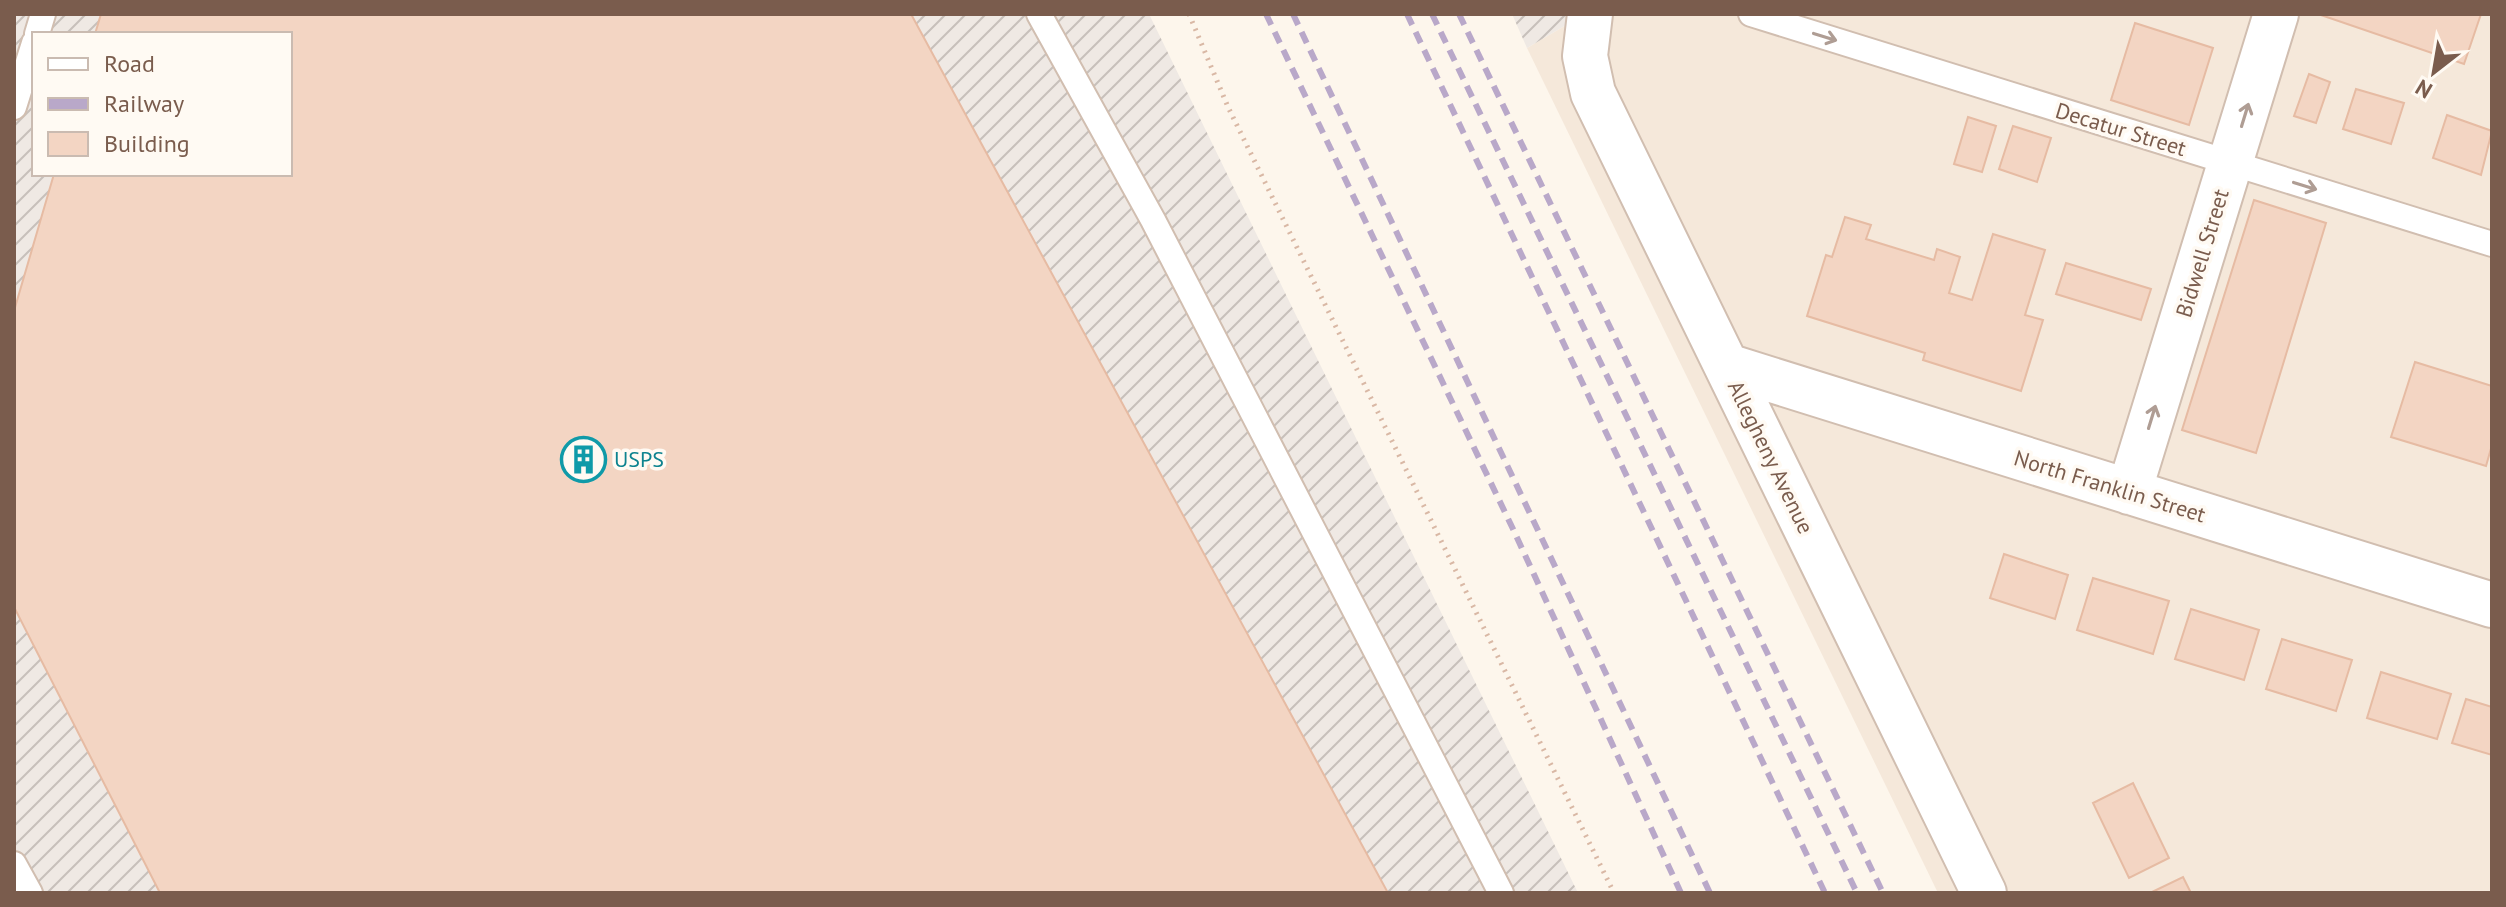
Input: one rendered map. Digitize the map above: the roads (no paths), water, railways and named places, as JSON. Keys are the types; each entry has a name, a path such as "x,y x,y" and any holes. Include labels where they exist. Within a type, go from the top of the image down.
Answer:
{"street":[{"name":"Allegheny Avenue","path":"1590,14 1585,56 1593,93 1984,893"},
{"name":"Bidwell Street","path":"2129,492 2276,14"},
{"name":"North Franklin Street","path":"1727,366 2492,605"}],"lane":[{"path":"1039,14 1153,220 1501,893"},
{"name":"Decatur Street","path":"1751,14 2492,244"},
{"path":"14,107 32,49"},
{"path":"14,864 30,893"}],"railway":[{"path":"1266,14 1513,529 1681,893"},
{"path":"1293,14 1710,893"},
{"path":"1407,14 1825,893"},
{"path":"1432,14 1857,893"},
{"path":"1459,14 1883,893"}],"place":[{"name":"USPS","path":"583,459"}]}
